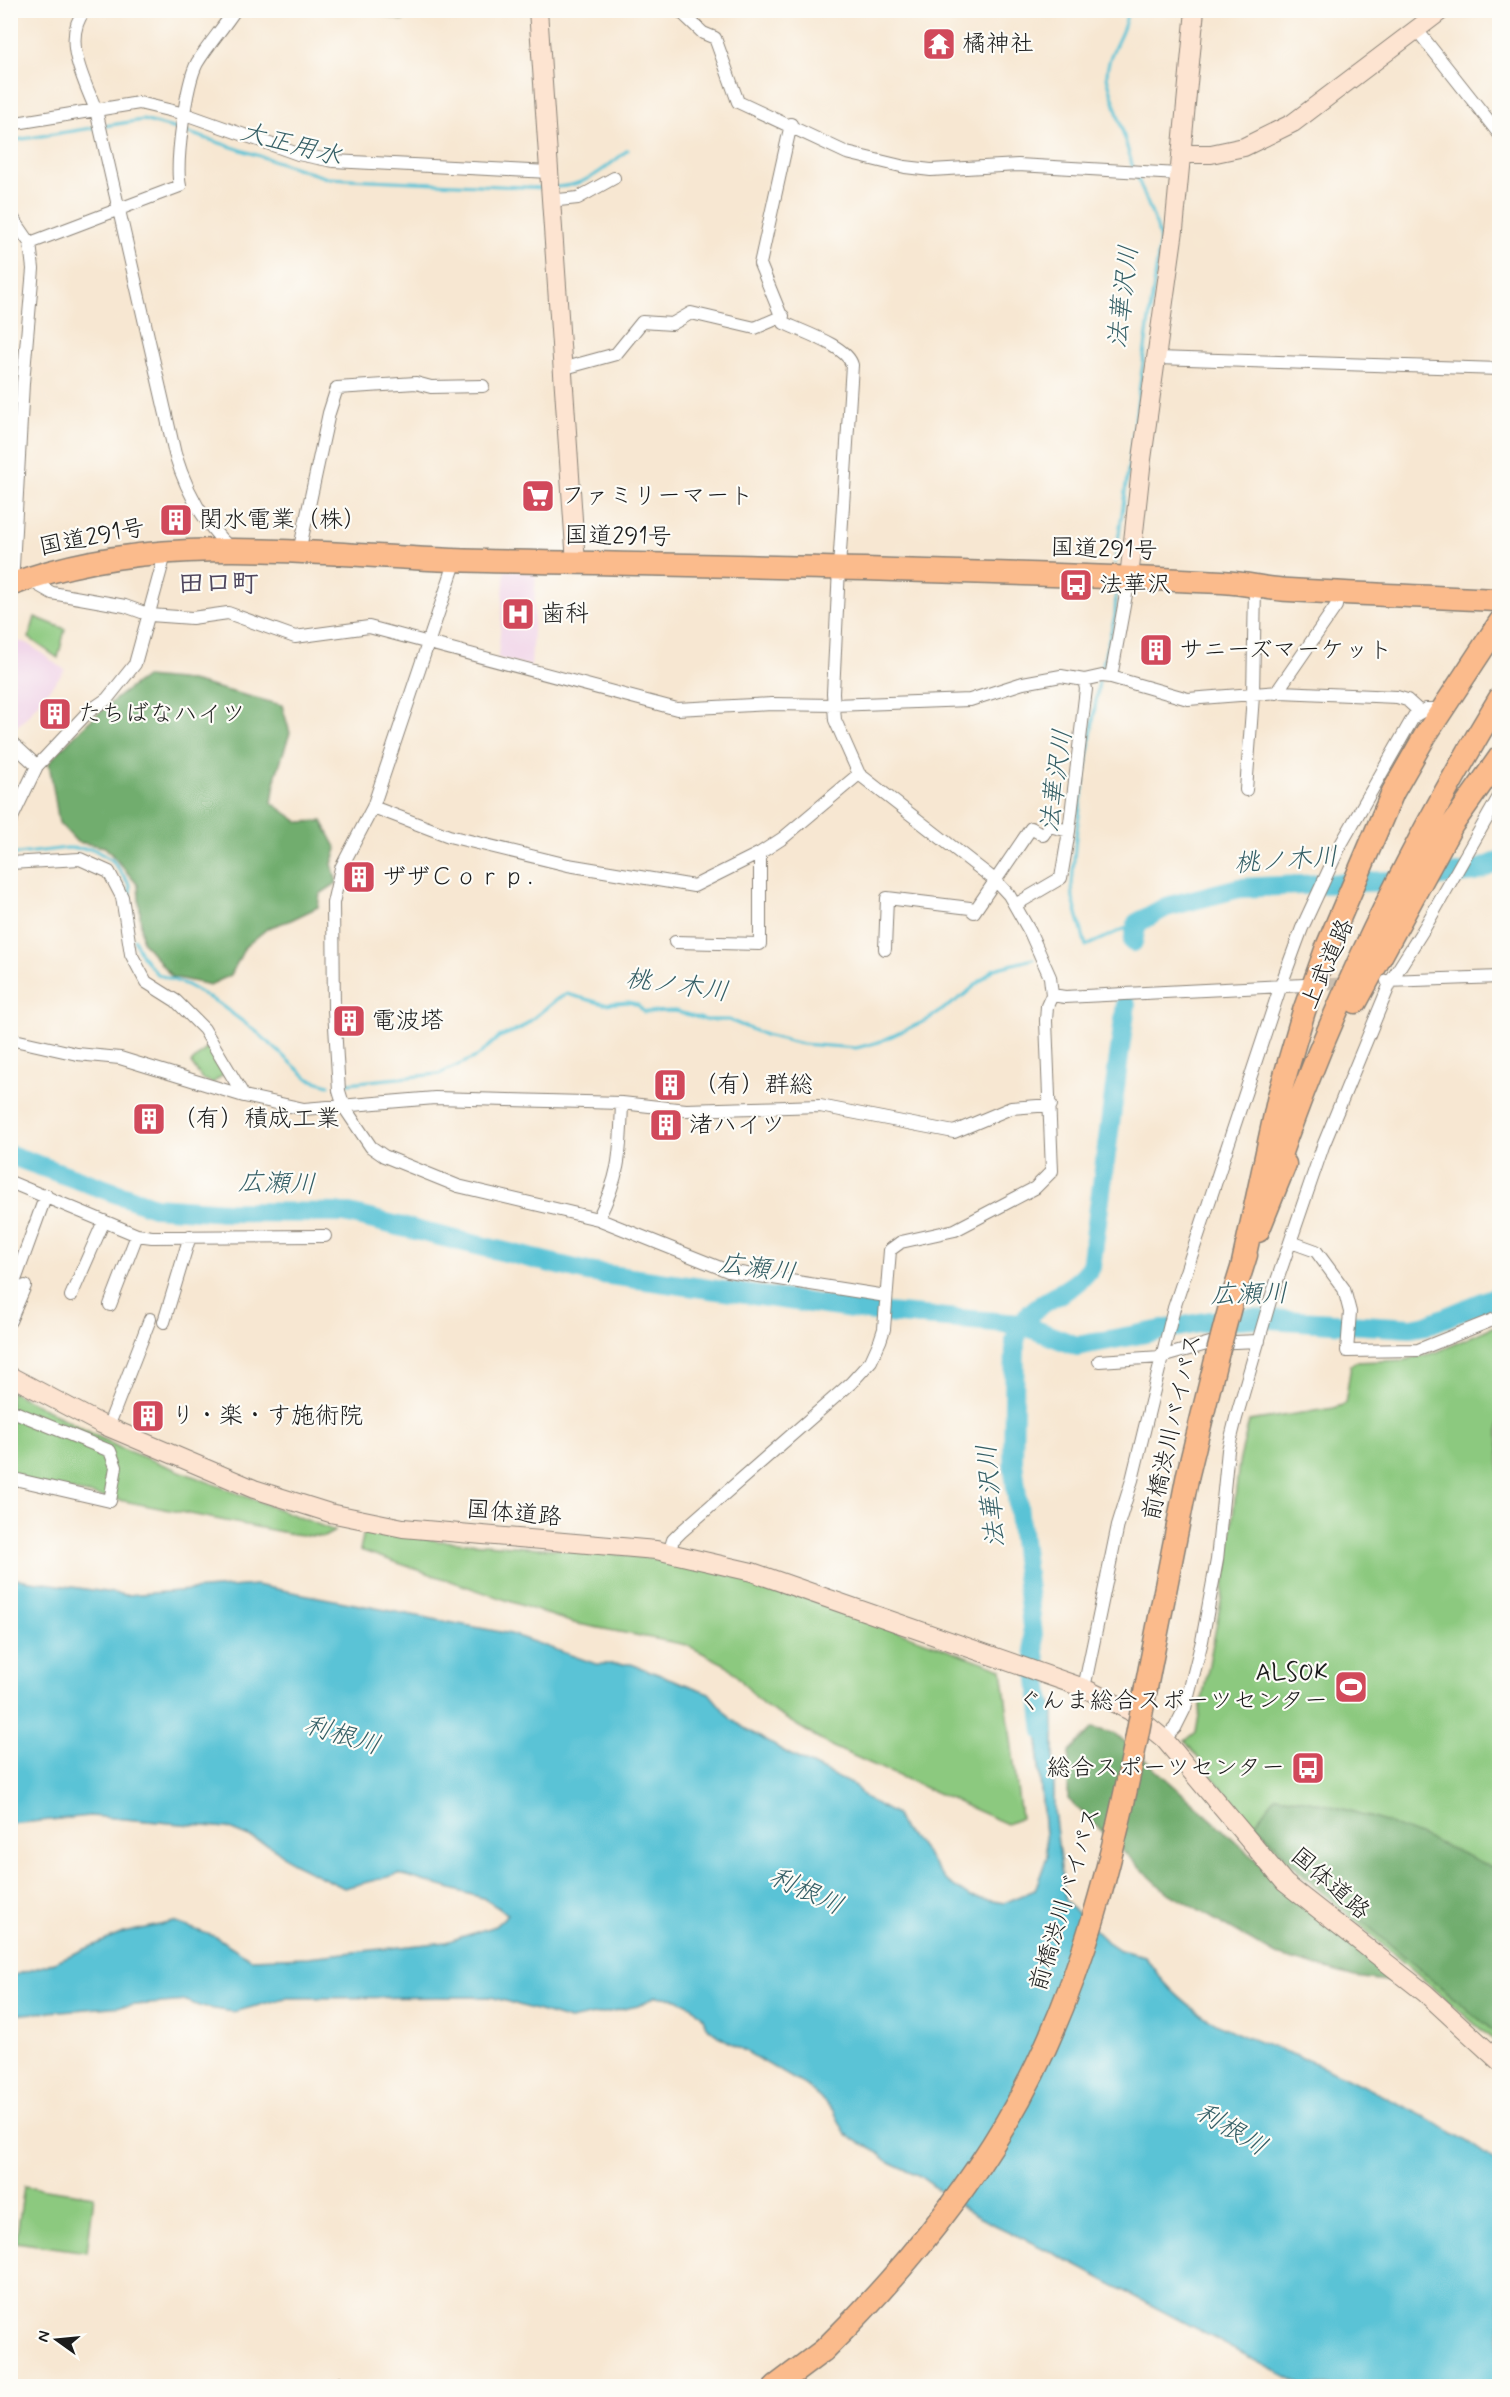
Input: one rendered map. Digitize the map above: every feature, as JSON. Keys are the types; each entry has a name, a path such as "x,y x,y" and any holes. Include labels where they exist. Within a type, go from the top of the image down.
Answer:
{"highway":[{"name":"国道291号","path":"16,577 130,554 232,550 456,560 838,568 1129,578 1228,582 1338,592 1500,600"},
{"name":"国道291号","path":"1228,582 1264,579 1500,585"},
{"path":"1242,1268 1262,1163 1282,1086 1316,975 1393,792 1443,709 1500,622"},
{"name":"上武道路","path":"1242,1268 1322,1043 1391,893 1500,698"},
{"path":"1242,1268 1274,1195 1315,1085 1370,974 1452,825 1500,757"},
{"name":"前橋渋川バイパス","path":"776,2386 825,2350 910,2259 958,2196 1006,2122 1037,2064 1069,1988 1094,1912 1129,1777 1188,1474 1230,1303 1242,1268"},
{"path":"787,2386 825,2350"}],"street":[{"path":"85,10 78,19 73,32 82,74 96,113 117,209 184,482 202,515 218,537 232,550"},
{"path":"30,243 180,186 177,173 183,124 196,65 235,10"},
{"path":"538,10 549,201 576,563"},
{"path":"679,10 703,33 715,38 738,102 790,124 847,153 905,167 931,170 1018,165 1179,174"},
{"path":"1111,677 1129,578 1142,459 1157,358 1179,174 1195,10"},
{"path":"1181,154 1211,154 1244,147 1293,123 1442,10"},
{"path":"1417,30 1500,135"},
{"path":"10,123 96,113 139,103 183,124 333,161 549,172"},
{"path":"669,1553 673,1540 681,1532 864,1371 876,1351 885,1322 889,1257 894,1245 956,1230 1035,1188 1052,1171 1046,1021 1047,1006 1052,994 1050,977 1042,957 1015,904 996,881 859,774 835,720 838,568 852,365 850,358 840,349 784,323 760,264 790,124"},
{"path":"549,201 578,198 614,178"},
{"path":"10,214 30,243 33,269 15,441 16,577 52,593 125,606 150,615 192,618 210,613 228,613 295,637 369,627 677,710 783,703 834,705 970,700 1023,683 1061,676 1084,680 1102,676 1111,677 1188,699 1276,693 1397,697 1407,700 1419,711 1443,709"},
{"path":"561,369 616,354 642,322 672,324 691,313 755,328 783,316"},
{"path":"1157,358 1500,369"},
{"path":"299,552 329,413 337,388 416,383 431,387 483,386"},
{"path":"10,822 37,766 88,712 107,699 135,664 166,551"},
{"path":"456,560 373,807 341,868 333,903 334,1010 339,1091 344,1107 371,1147 384,1156 458,1186 598,1219 728,1271 886,1298"},
{"path":"1246,790 1253,696 1255,586"},
{"path":"1276,693 1336,606 1338,592"},
{"path":"1015,904 1061,878 1086,689 1084,680"},
{"path":"1084,1689 1118,1525 1132,1480 1173,1312 1281,985 1315,898 1333,862 1419,711"},
{"path":"10,741 37,766"},
{"path":"373,807 449,836 546,860 694,886 760,853 783,838 859,774"},
{"path":"1164,1739 1175,1728 1189,1696 1217,1560 1228,1450 1270,1301 1334,1117 1391,981 1448,888 1500,795"},
{"path":"885,949 887,898 924,900 970,908 974,912 1030,828 1043,835 1049,826 1069,831"},
{"path":"675,942 760,944 760,853"},
{"path":"10,863 80,859 109,872 122,897 131,954 146,982 176,1001 204,1029 244,1096"},
{"path":"1369,982 1500,977"},
{"path":"1052,994 1065,997 1304,985"},
{"path":"10,1039 77,1054 120,1058 244,1096 304,1109 435,1098 622,1103 686,1110 820,1106 954,1132 1011,1108 1051,1105"},
{"path":"598,1219 613,1188 620,1160 622,1103"},
{"path":"10,1182 46,1195 137,1235 325,1236"},
{"path":"10,1321 46,1195"},
{"path":"71,1296 104,1221"},
{"path":"110,1305 137,1235"},
{"path":"164,1322 190,1236"},
{"path":"1292,1242 1316,1251 1344,1288 1350,1312 1347,1351 1410,1352 1429,1347 1500,1317"},
{"path":"108,1427 150,1319"},
{"path":"1099,1361 1162,1354 1210,1343 1259,1341"},
{"name":"国体道路","path":"10,1376 108,1427 254,1489 330,1513 403,1528 669,1553 725,1564 783,1582 1084,1689 1130,1711 1164,1739 1285,1883 1425,1993 1500,2062"},
{"path":"10,1410 110,1451 116,1467 110,1501 10,1478"}],"shaded area":[{"name":"歯科","path":"505,570 536,571 531,666 498,658"},
{"path":"11,640 27,643 65,670 23,721 11,731"}],"green space":[{"path":"376,10 406,11 403,21 375,13"},
{"path":"35,617 65,629 58,658 29,638"},
{"path":"145,677 191,681 282,705 290,733 276,775 272,803 299,822 322,821 337,849 332,864 337,883 320,894 318,907 268,928 245,947 231,975 210,985 172,977 142,941 138,885 105,847 77,842 59,823 49,763 94,717"},
{"path":"209,1046 225,1073 213,1083 202,1079 191,1063"},
{"name":"ALSOK ぐんま総合スポーツセンター","path":"1499,1324 1499,2045 1287,1862 1214,1779 1185,1741 1196,1732 1227,1570 1239,1463 1249,1421 1334,1408 1345,1404 1351,1365 1355,1362 1405,1360 1437,1352"},
{"path":"10,1391 120,1448 335,1531 324,1537 292,1534 11,1479"},
{"path":"365,1527 440,1541 611,1553 687,1563 784,1590 1002,1669 1021,1818 1007,1824 833,1747 763,1705 728,1666 687,1645 573,1623 360,1550"},
{"path":"1093,1728 1116,1734 1393,1982 1355,1977 1276,1955 1165,1891 1068,1799 1069,1752"},
{"path":"1276,1796 1333,1806 1390,1824 1446,1846 1499,1871 1499,2036 1293,1863 1255,1823"},
{"path":"24,2186 94,2196 87,2252 16,2242"}],"water":[{"name":"利根川","path":"11,1578 126,1595 256,1585 511,1634 596,1664 631,1664 709,1693 731,1719 744,1728 789,1754 855,1786 864,1797 896,1815 903,1830 918,1843 945,1880 970,1897 1004,1903 1035,1890 1047,1857 1038,1756 1040,1708 1048,1697 1054,1707 1054,1810 1065,1901 1105,1940 1120,1950 1145,1956 1180,1998 1199,2013 1241,2035 1330,2069 1406,2107 1438,2124 1499,2165 1499,2386 1304,2386 1051,2252 972,2214 918,2175 885,2160 879,2153 846,2135 834,2111 808,2087 720,2037 706,2026 702,2016 693,2007 677,1999 656,1996 638,2006 570,2020 491,1997 285,1998 234,2012 201,2007 187,2001 11,2015 11,1976 47,1965 123,1933 174,1922 216,1937 251,1959 308,1957 446,1942 495,1926 508,1914 483,1898 399,1874 344,1888 293,1863 271,1846 227,1828 90,1816 11,1824"}],"waterway":[{"name":"法華沢川","path":"1127,10 1124,27 1110,59 1107,77 1133,168"},
{"name":"大正用水","path":"104,126 143,120 180,130"},
{"name":"大正用水","path":"10,141 98,127"},
{"name":"大正用水","path":"186,132 327,178 544,188"},
{"name":"大正用水","path":"556,187 586,180 628,150"},
{"name":"法華沢川","path":"1115,563 1160,241 1157,227 1136,174"},
{"name":"法華沢川","path":"1100,674 1115,616 1116,588"},
{"name":"法華沢川","path":"1099,681 1076,836 1073,899 1086,946 1137,923"},
{"name":"桃ノ木川","path":"10,855 67,848 93,849 112,860 130,885 131,921"},
{"name":"桃ノ木川","path":"1133,942 1137,923 1166,907 1239,888 1408,880 1474,872 1500,861"},
{"name":"桃ノ木川","path":"134,939 142,956 157,974 187,985 218,1003 258,1033 309,1079 329,1085"},
{"name":"桃ノ木川","path":"348,1083 439,1074 478,1056 499,1037 520,1029 557,999 567,994 604,1004 629,1002 638,1005 644,1012 675,1011 706,1020 729,1020 765,1035 802,1044 856,1048 879,1042 927,1020 963,996 994,969 1033,959"},
{"name":"法華沢川","path":"1044,1731 1013,1462 1015,1341 1028,1315 1070,1287 1091,1267 1126,1004"},
{"name":"広瀬川","path":"10,1155 154,1207 227,1212 345,1213 588,1272 874,1312 1020,1324 1077,1346 1210,1321 1252,1318 1411,1328 1427,1325 1500,1295"}],"tunnel":[{"path":"1310,985 1353,983"}],"place":[{"name":"橘神社","path":"939,44"},
{"name":"ファミリーマート","path":"538,496"},
{"name":"関水電業（株）","path":"176,520"},
{"name":"法華沢","path":"1076,585"},
{"name":"歯科","path":"518,614"},
{"name":"サニーズマーケット","path":"1156,650"},
{"name":"たちばなハイツ","path":"55,714"},
{"name":"ザザＣｏｒｐ．","path":"359,877"},
{"name":"電波塔","path":"349,1021"},
{"name":"（有）群総","path":"670,1085"},
{"name":"（有）積成工業","path":"149,1119"},
{"name":"渚ハイツ","path":"666,1125"},
{"name":"り・楽・す施術院","path":"148,1416"},
{"name":"ALSOK ぐんま総合スポーツセンター","path":"1351,1687"},
{"name":"総合スポーツセンター","path":"1308,1768"}],"district":[{"name":"田口町","path":"218,584"}]}
